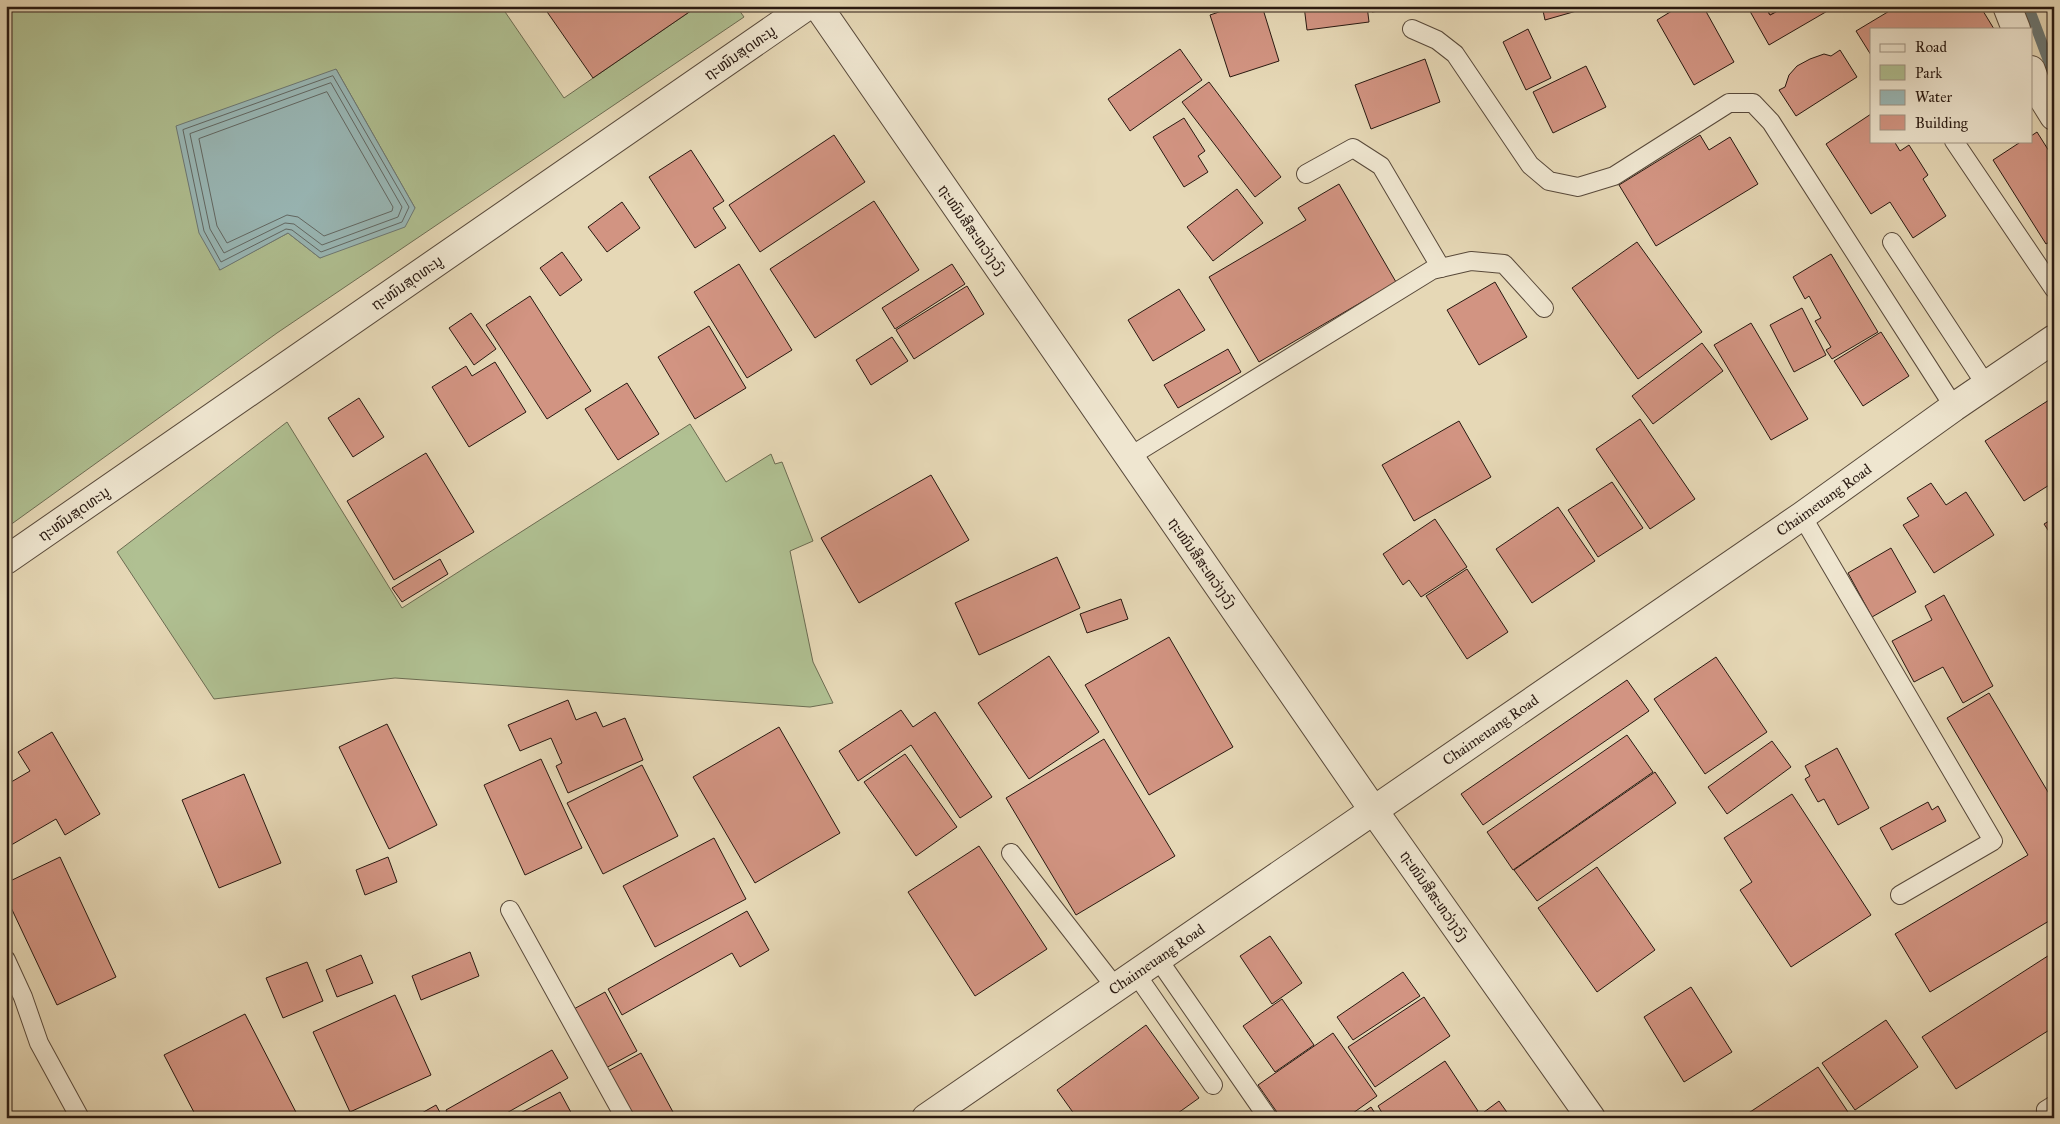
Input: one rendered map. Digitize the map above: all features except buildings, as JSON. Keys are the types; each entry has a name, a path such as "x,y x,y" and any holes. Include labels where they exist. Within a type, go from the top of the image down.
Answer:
{"street":[{"name":"ຖະໜົນສຸດທະນູ","path":"6,560 807,6"},
{"name":"ຖະໜົນສີສະຫວ່າງວົງ","path":"818,6 1374,811 1591,1118"},
{"path":"2007,6 2016,28"},
{"path":"2032,72 2040,92 2054,116"},
{"name":"Chaimeuang Road","path":"926,1118 1802,516 1954,407 2054,339"}],"lane":[{"path":"1412,29 1437,40 1456,54 1530,165 1549,181 1578,187 1614,176 1729,103 1753,103 1771,122 1954,407"},
{"path":"1955,142 2054,289"},
{"path":"1306,174 1353,148 1381,166 1441,268"},
{"path":"1892,242 1986,385"},
{"path":"1129,457 1432,270 1471,261 1504,264 1544,308"},
{"path":"1802,516 1993,841 1900,895"},
{"path":"1011,853 1126,981 1213,1085"},
{"path":"510,910 625,1118"},
{"path":"1158,959 1268,1118"},
{"path":"6,960 23,997 39,1043 80,1118"},
{"path":"2048,1118 2046,1110 2054,1104"}],"green space":[{"path":"6,6 501,6 564,98 698,6 736,6 744,17 277,333 6,528","holes":["336,69 415,208 320,258 288,233 219,270"]},
{"path":"287,422 402,608 690,424 726,482 771,454 775,464 782,462 813,541 790,551 813,662 833,703 810,707 395,678 214,699 117,552"}],"water":[{"path":"336,69 415,208 405,227 320,258 288,233 220,270 199,233 176,126"}],"waterway":[{"path":"2028,6 2054,75"}]}
